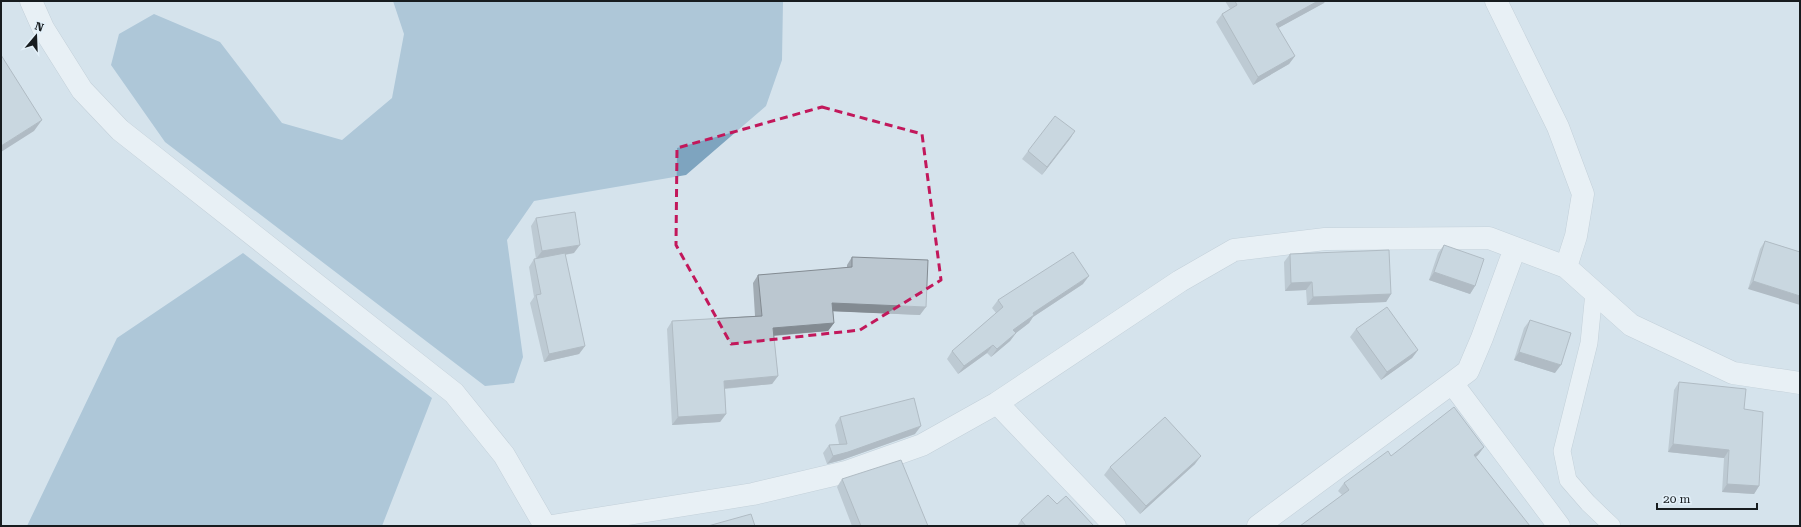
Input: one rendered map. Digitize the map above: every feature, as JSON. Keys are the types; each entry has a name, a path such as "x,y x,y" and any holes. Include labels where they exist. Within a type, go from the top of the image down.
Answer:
{"street":[{"path":"31,1 42,28 82,90 120,130 454,393 504,456 545,526"},
{"path":"1496,1 1558,127 1583,194 1576,236 1566,267"},
{"path":"552,526 753,494 846,472 922,445 997,403 1180,281 1234,250 1325,239 1488,238 1566,267 1630,325 1733,374 1800,383"},
{"path":"1258,526 1468,371 1482,338 1515,248"},
{"path":"1452,383 1556,525"},
{"path":"997,403 1115,526"}],"lane":[{"path":"1594,292 1589,343 1562,451 1568,480 1588,503 1612,526"}],"highlighted area":[{"path":"822,107 922,134 941,280 860,330 731,344 676,245 677,148"}],"shaded area":[{"path":"393,1 783,1 782,60 766,106 686,175 534,201 507,240 523,357 514,383 485,386 165,142 111,65 119,34 154,14 220,42 282,123 342,140 392,98 404,34"},
{"path":"243,253 432,398 382,526 27,526 117,338"}],"building":[{"path":"1235,1 1318,1 1276,24 1295,56 1258,77 1222,14 1237,5"},
{"path":"1,55 42,120 1,146"},
{"path":"1055,116 1075,131 1047,167 1028,151"},
{"path":"575,212 580,245 542,251 536,218"},
{"path":"1765,241 1800,252 1800,296 1753,281"},
{"path":"1444,245 1484,259 1475,286 1434,272"},
{"path":"1389,250 1391,294 1313,297 1312,282 1291,283 1290,254"},
{"path":"1073,252 1089,276 1033,313 1034,315 1013,330 1016,333 997,349 993,345 964,366 952,351 1003,307 998,300"},
{"path":"565,253 585,346 549,354 536,295 541,294 534,259"},
{"path":"852,257 928,260 926,307 832,303 834,323 773,328 778,376 724,381 726,414 678,417 672,321 762,316 758,275 852,267"},
{"path":"1387,307 1418,350 1387,372 1356,329"},
{"path":"1530,320 1571,333 1561,365 1519,352"},
{"path":"1679,382 1746,389 1744,409 1763,412 1759,486 1727,484 1729,450 1673,444"},
{"path":"914,398 921,426 833,456 829,445 847,444 840,417"},
{"path":"1454,407 1484,447 1474,455 1530,526 1300,526 1349,490 1344,483 1388,451 1391,456"},
{"path":"1165,417 1201,456 1146,506 1110,467"},
{"path":"901,460 928,526 861,526 842,479"},
{"path":"1048,495 1057,504 1066,496 1094,526 1026,526 1021,520"},
{"path":"751,514 755,526 708,526"}]}
